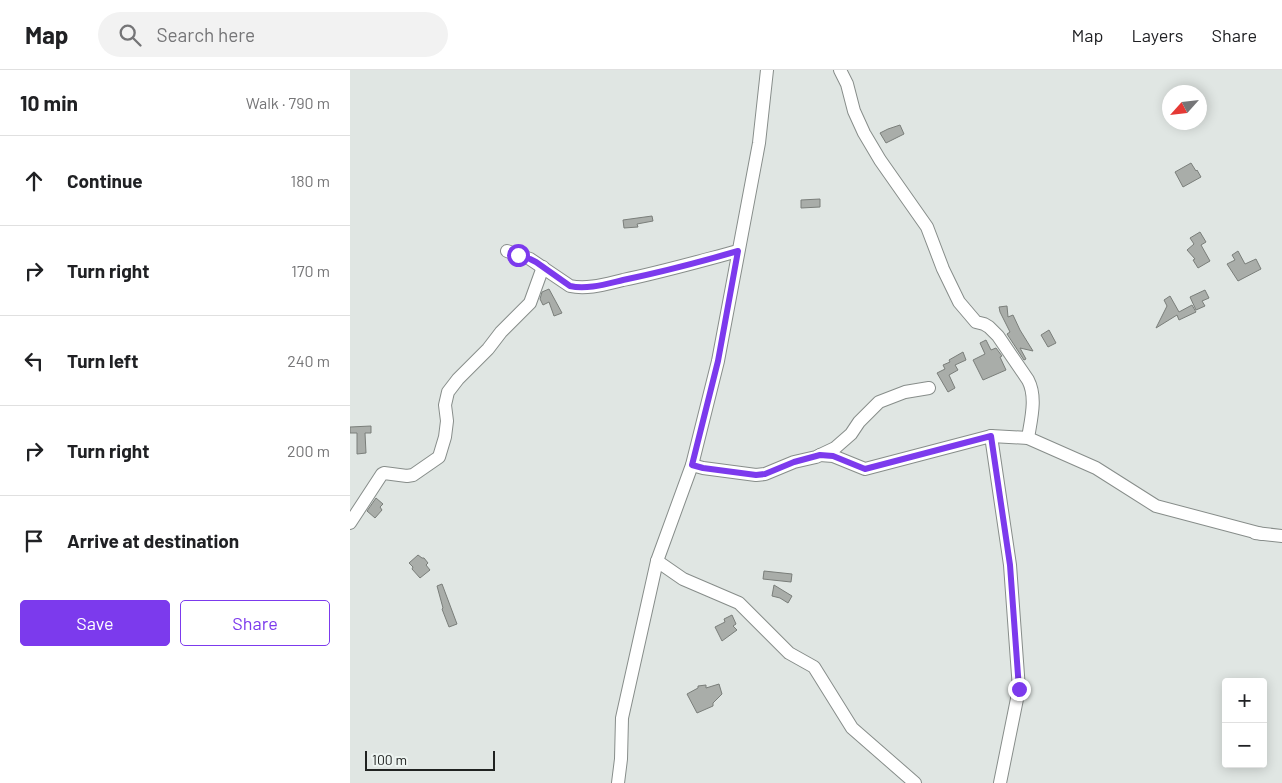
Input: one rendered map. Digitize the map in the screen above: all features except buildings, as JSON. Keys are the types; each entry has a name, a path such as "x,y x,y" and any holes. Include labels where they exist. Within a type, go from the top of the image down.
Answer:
{"street":[{"path":"618,783 621,759 622,718 657,561 692,465 718,361 759,142 767,70"},
{"path":"840,70 847,84 854,111 864,133 880,160 927,227 943,269 959,302 976,322 989,327 998,336 1032,387 1032,417 1028,438"},
{"path":"507,251 530,259 570,286 577,288 664,271 738,251"},
{"path":"350,523 382,474 413,475 439,457 445,437 445,405 448,392 458,379 488,349 501,332 530,303 543,267"},
{"path":"692,465 756,475 765,474 835,448 851,434 859,422 879,402 905,392 929,388"},
{"path":"991,436 1010,565 1019,689 1000,783"},
{"path":"820,455 833,456 865,469 991,436 1028,438 1096,468 1156,506 1262,534"},
{"path":"1218,526 1282,536"},
{"path":"657,561 683,579 739,603 789,653 814,667 852,728 915,783"}],"route":[{"path":"518,255 536,262 570,286 577,288 664,271 738,251 718,361 692,465 756,475 765,474 794,462 820,455 833,456 865,469 991,436 1010,565 1019,689"}]}
